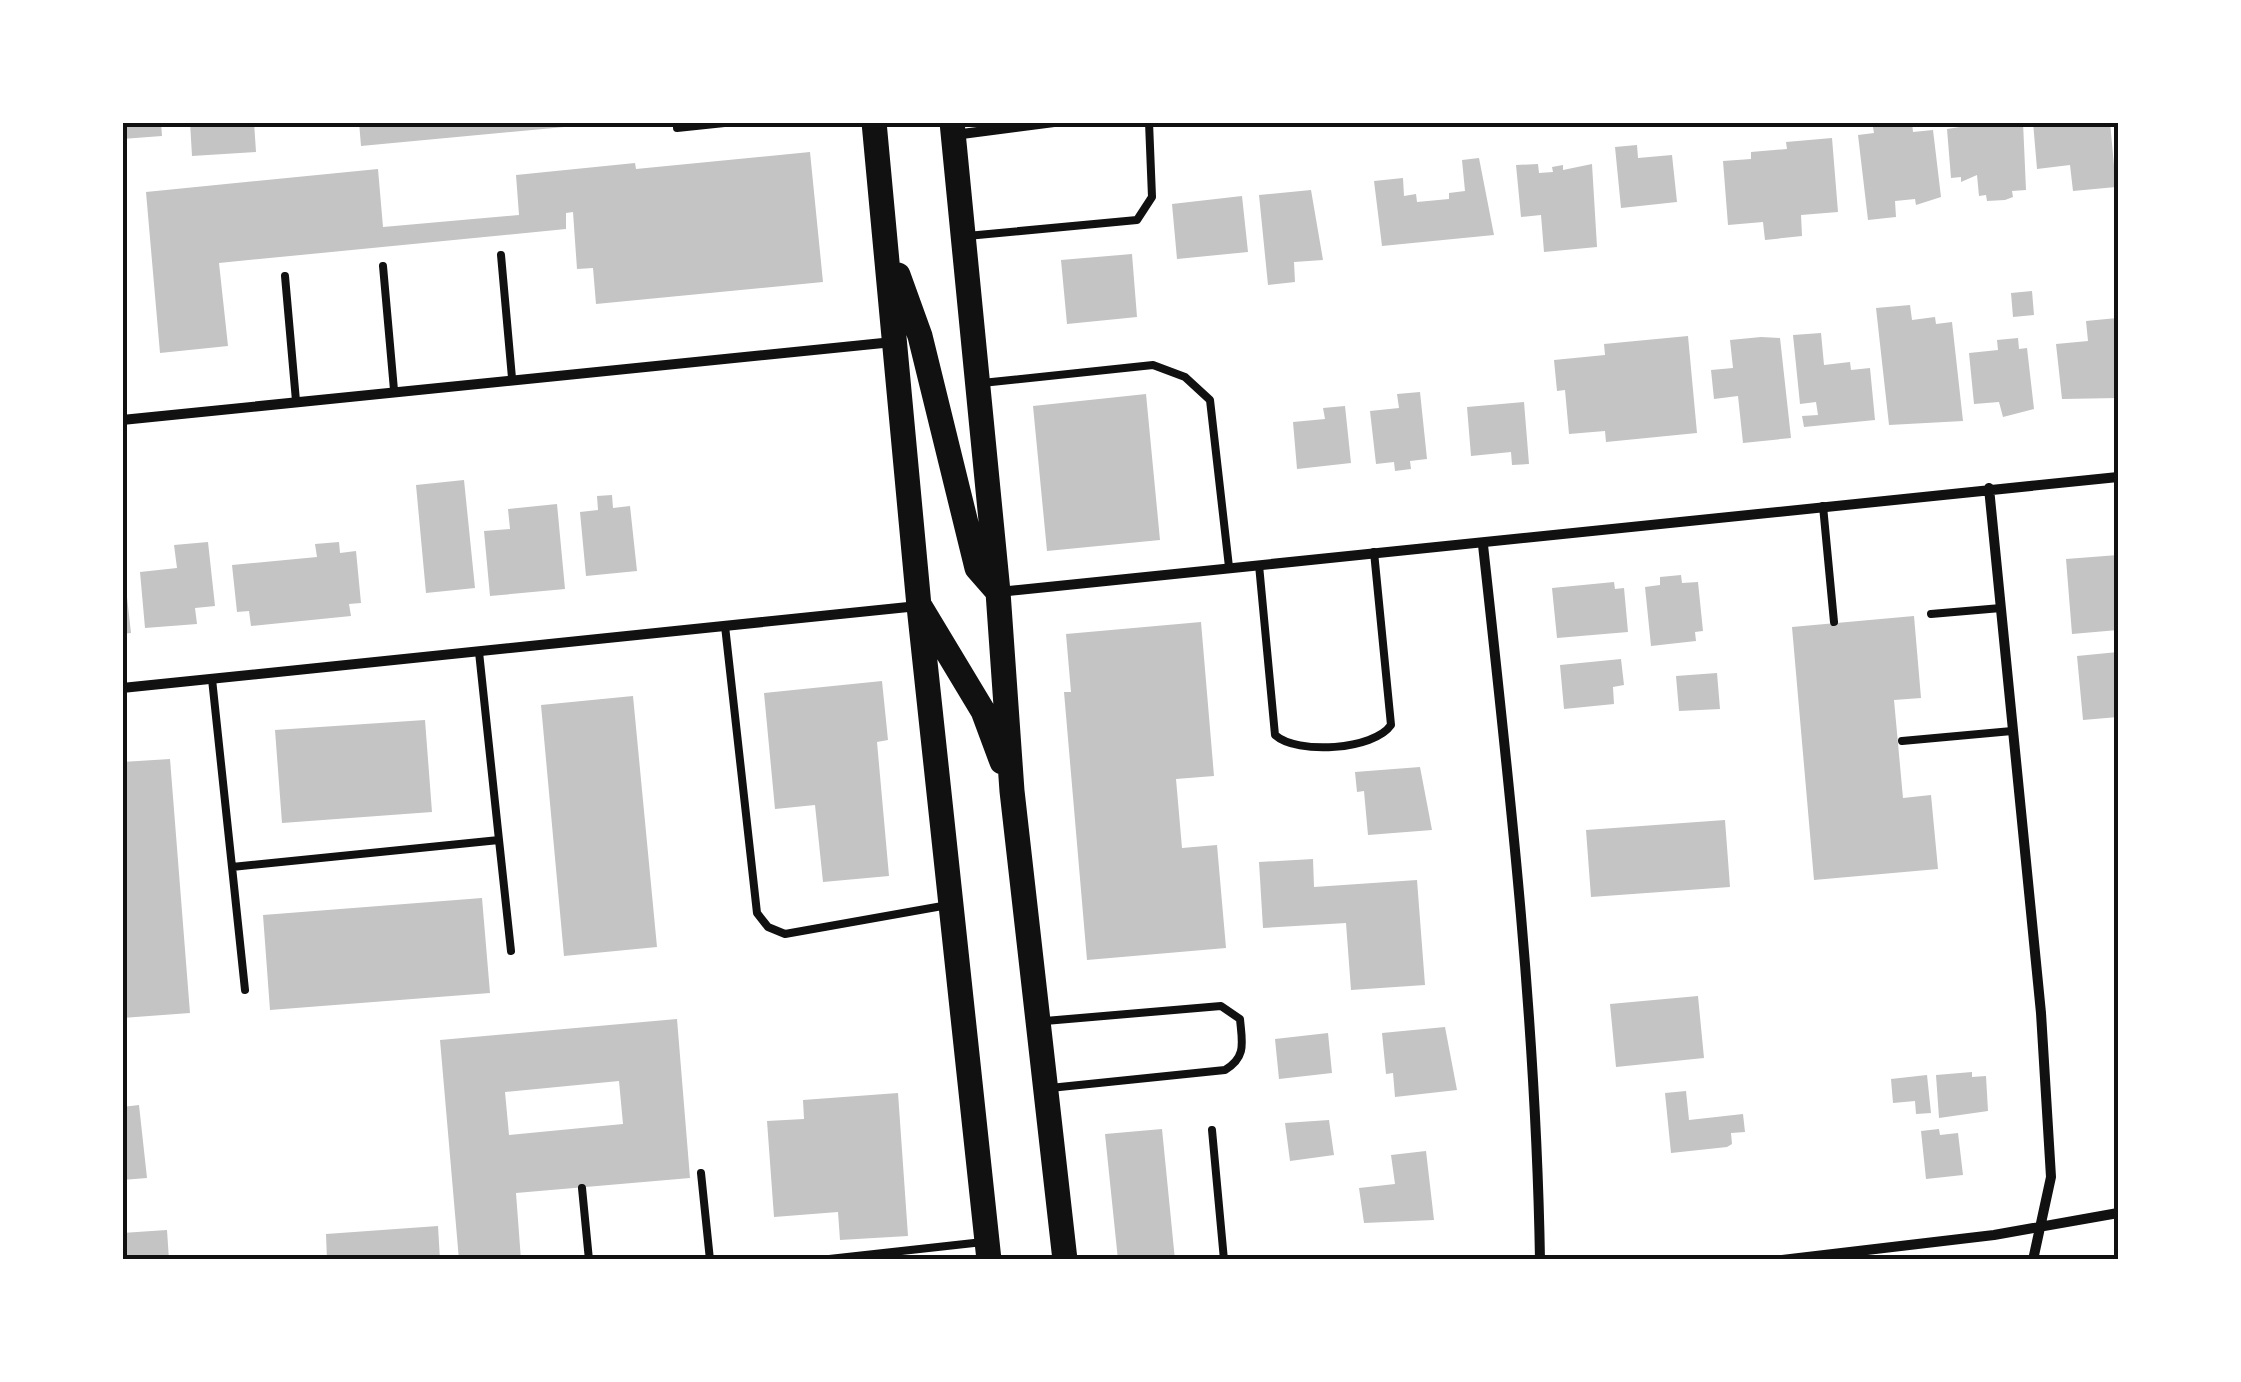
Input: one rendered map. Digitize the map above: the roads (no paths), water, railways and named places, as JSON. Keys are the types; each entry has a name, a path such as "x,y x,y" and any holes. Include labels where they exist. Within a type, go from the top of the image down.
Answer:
{"main road":[{"path":"874,122 919,606 988,1251"},
{"path":"948,127 978,383 1012,790 1064,1260"},
{"path":"886,242 920,336 977,568 998,592"},
{"path":"919,606 983,712 1012,790"}],"street":[{"path":"948,127 1054,122"},
{"path":"122,420 894,342"},
{"path":"998,592 2118,477"},
{"path":"1990,488 2044,1049 2051,1177 2033,1260"},
{"path":"1482,544 1516,844 1538,1132 1540,1260"},
{"path":"122,688 919,606"},
{"path":"1782,1260 2118,1213"}],"lane":[{"path":"676,122 677,128 734,122"},
{"path":"963,237 1137,220 1152,198 1149,122"},
{"path":"501,255 512,378"},
{"path":"382,266 394,390"},
{"path":"285,276 296,401"},
{"path":"978,383 1152,365 1199,387 1210,400 1229,568"},
{"path":"1822,506 1834,622"},
{"path":"1259,565 1274,735 1297,748 1371,741 1384,736 1392,724 1374,552"},
{"path":"1930,614 2001,608"},
{"path":"725,626 756,913 768,926 785,934 952,904"},
{"path":"479,652 511,951"},
{"path":"212,679 245,990"},
{"path":"1902,742 2012,731"},
{"path":"232,867 499,840"},
{"path":"1038,1022 1221,1006 1240,1019 1243,1051 1238,1062 1225,1070 1045,1089"},
{"path":"1212,1130 1224,1260"},
{"path":"702,1173 710,1260"},
{"path":"582,1188 589,1260"},
{"path":"2118,1213 2118,1222"},
{"path":"820,1260 988,1251"}]}
